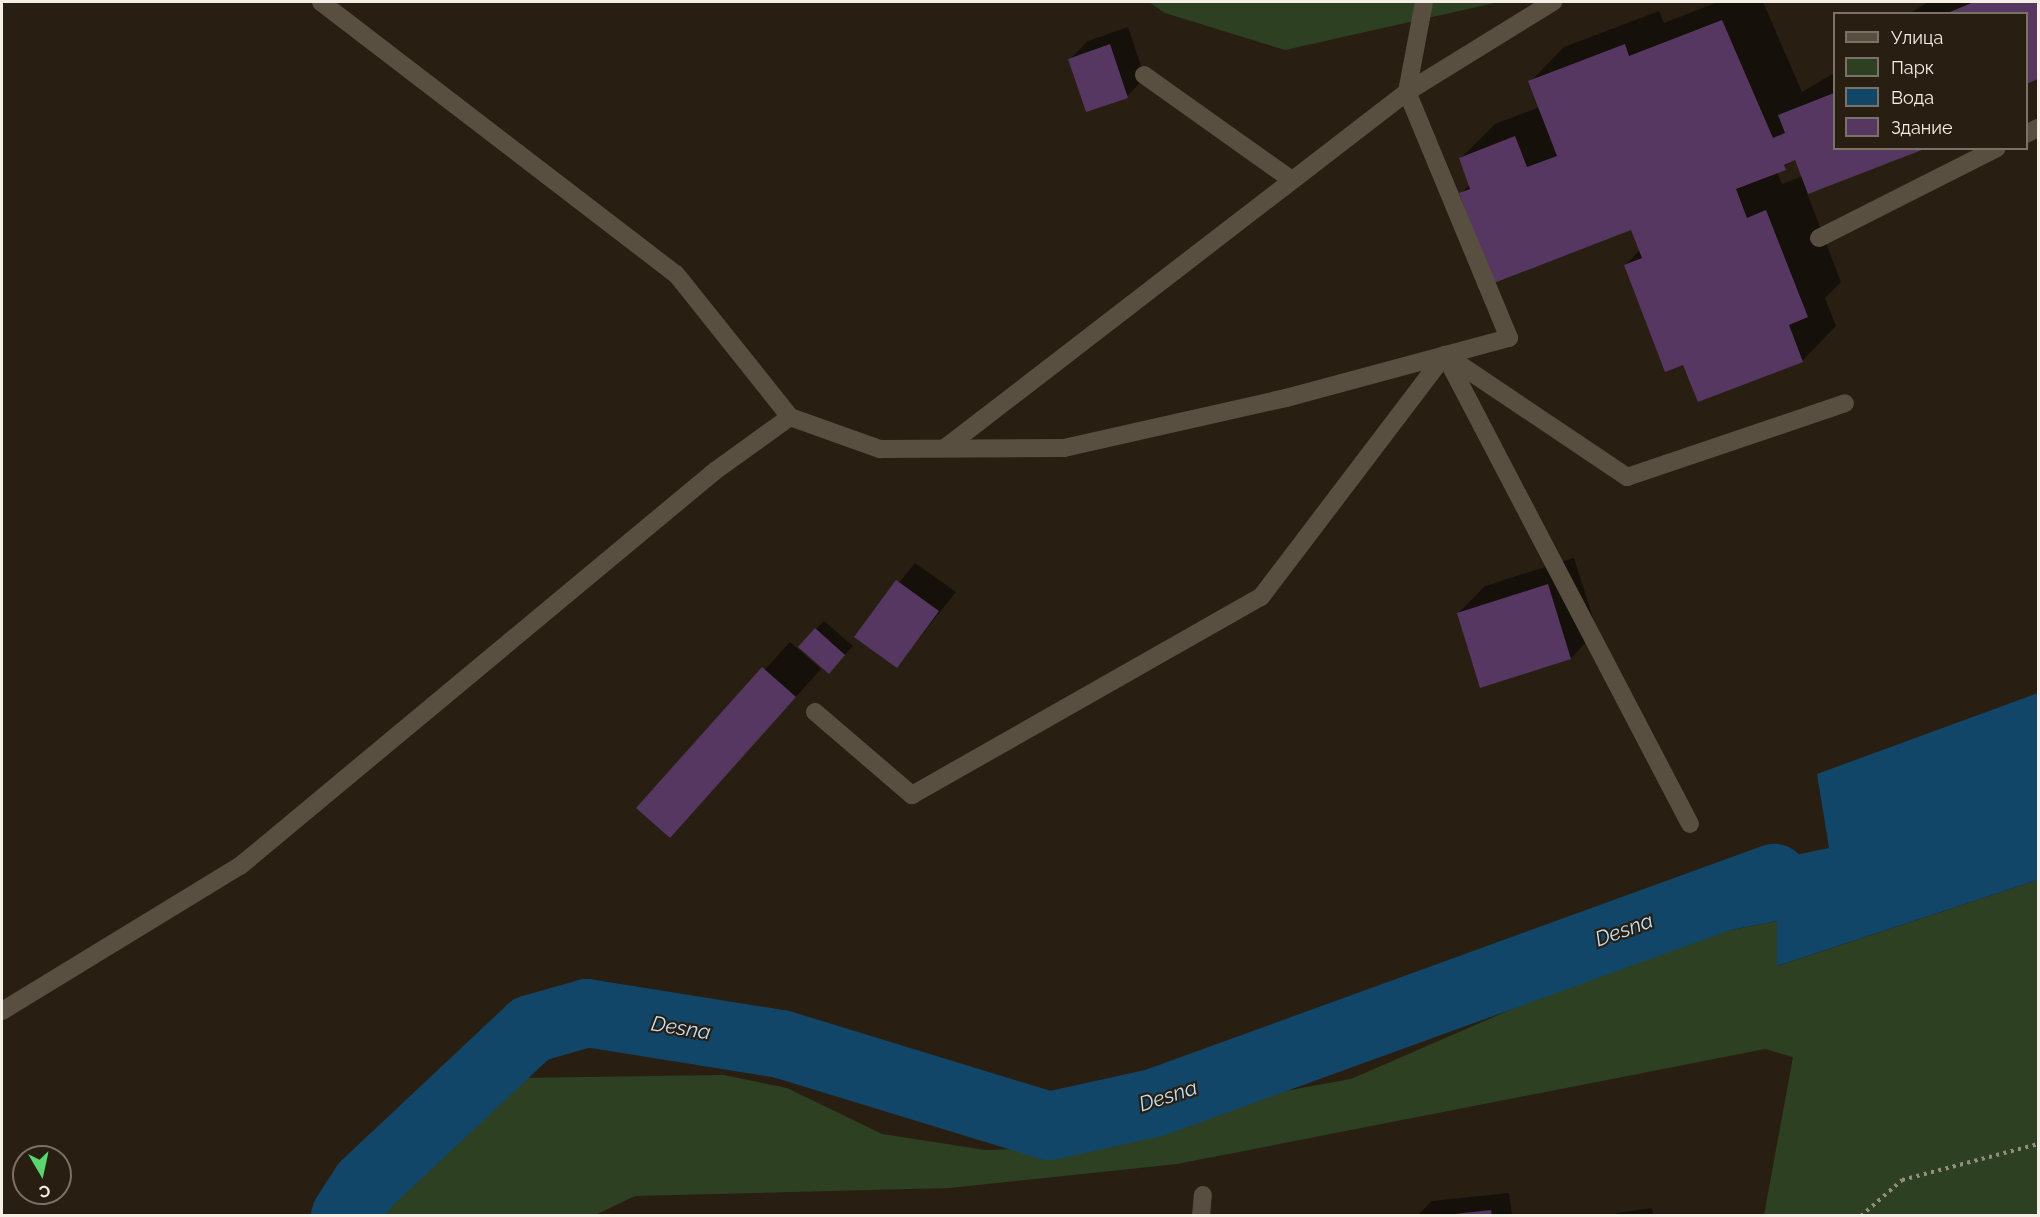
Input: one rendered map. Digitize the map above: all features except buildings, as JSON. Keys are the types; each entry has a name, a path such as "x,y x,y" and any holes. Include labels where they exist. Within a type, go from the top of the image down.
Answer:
{"street":[{"path":"321,2 676,274 790,417 880,449 1064,448 1445,356 1509,338 1407,92 1424,2"},
{"path":"945,448 1407,92 1553,2"},
{"path":"1144,75 1292,180"},
{"path":"1819,238 1993,150"},
{"path":"1445,356 1626,477 1845,403"},
{"path":"815,712 912,795 1261,597 1445,356"},
{"path":"1445,356 1690,824"},
{"path":"2,1011 240,866 715,471 790,417"},
{"path":"1201,1215 1203,1195"}],"path":[{"path":"1861,1215 1902,1180 2038,1144"}],"green space":[{"path":"1149,2 1499,2 1285,50 1165,13"},
{"path":"2038,880 2038,1215 1764,1215 1793,1057 1765,1049 1177,1164 949,1188 635,1196 595,1215 338,1216 376,1169 428,1129 518,1078 723,1075 787,1088 882,1134 985,1150 1054,1148 1219,1103 1351,1079 1634,956 1710,934 1778,921 1778,966"}],"water":[{"path":"2038,693 2038,880 1777,966 1777,921 1710,934 1665,882 1829,848 1817,774"}],"waterway":[{"name":"Desna","path":"345,1216 365,1185 531,1029 587,1013 781,1044 1049,1126 1154,1103 1774,878"}]}
